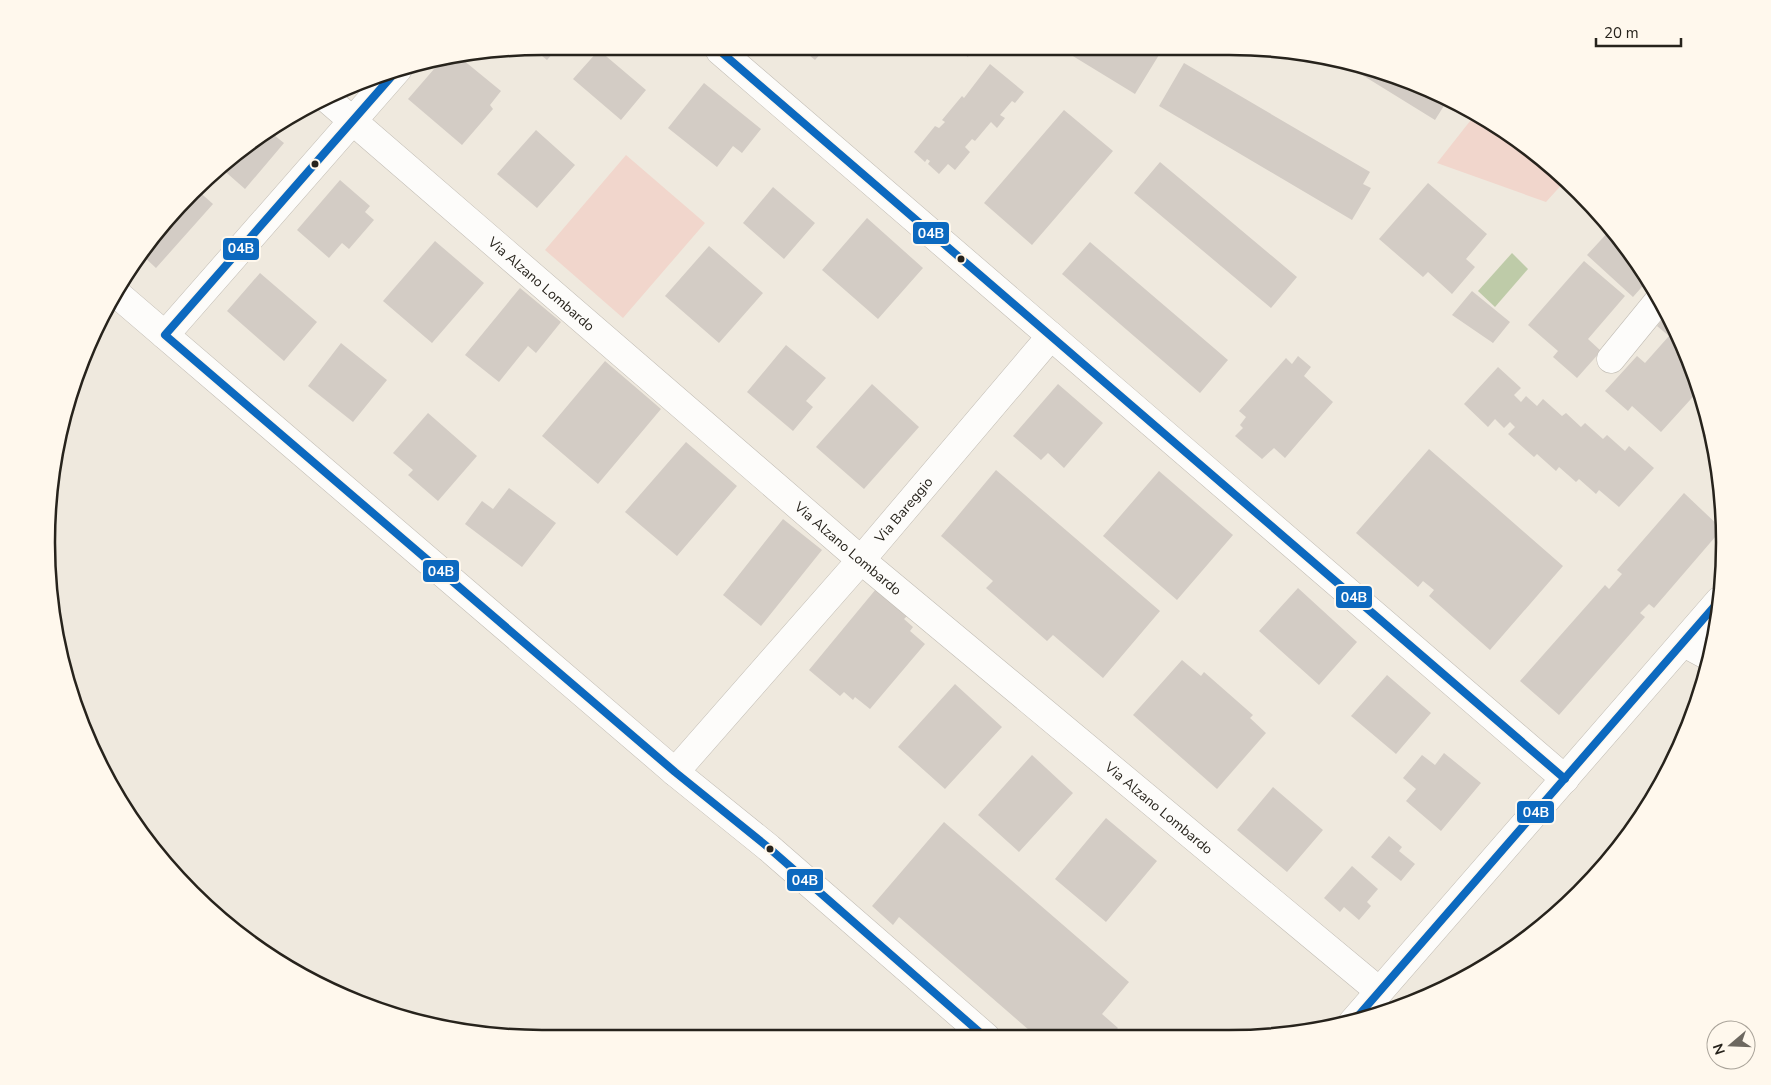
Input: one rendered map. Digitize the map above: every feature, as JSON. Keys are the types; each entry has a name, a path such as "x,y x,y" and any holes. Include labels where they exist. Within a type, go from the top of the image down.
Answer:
{"street":[{"path":"726,55 1565,779"},
{"path":"165,335 354,122 389,80"},
{"name":"Via Alzano Lombardo","path":"332,103 860,560 1379,991"},
{"path":"121,298 675,772 769,848 978,1030"},
{"path":"1611,359 1655,306"},
{"name":"Via Bareggio","path":"675,772 860,560 1051,336"},
{"path":"1362,1011 1711,610"},
{"path":"1684,643 1703,653"}],"shaded area":[{"path":"1471,120 1525,156 1560,186 1546,202 1437,163"},
{"path":"626,155 705,223 623,318 545,250"},
{"path":"1512,253 1528,269 1495,307 1478,291"}],"building":[{"path":"541,55 551,55 547,60"},
{"path":"594,55 605,55 646,90 621,120 573,79"},
{"path":"809,55 819,55 815,60"},
{"path":"1071,55 1159,55 1135,94"},
{"path":"465,61 501,91 490,105 493,109 462,145 408,99 436,67 446,64 448,66 450,64"},
{"path":"1184,63 1370,172 1363,184 1371,188 1352,220 1159,106"},
{"path":"990,64 1024,92 1015,103 1012,101 1000,115 1005,118 997,128 991,122 975,141 972,139 965,147 970,152 955,170 948,164 939,174 928,164 930,161 927,159 925,162 914,152 935,126 939,128 945,122 942,120 962,96 964,98"},
{"path":"1360,73 1415,92 1444,105 1435,120"},
{"path":"704,83 761,129 742,153 733,146 717,167 668,128"},
{"path":"1064,110 1113,151 1032,245 984,203"},
{"path":"536,130 575,165 537,208 497,174"},
{"path":"275,135 284,143 245,189 226,172"},
{"path":"1160,162 1297,277 1271,308 1134,193"},
{"path":"340,180 370,206 365,212 374,220 349,249 342,243 329,258 297,230"},
{"path":"1428,183 1487,234 1466,259 1475,267 1452,294 1428,272 1423,277 1379,239"},
{"path":"773,187 815,223 784,259 743,223"},
{"path":"202,194 213,204 156,268 146,259 176,221"},
{"path":"867,218 923,268 878,319 822,270"},
{"path":"1606,235 1643,286 1633,297 1587,255"},
{"path":"435,241 484,283 432,343 383,301"},
{"path":"1090,242 1228,360 1200,393 1062,274"},
{"path":"709,246 763,293 719,343 665,296"},
{"path":"1584,261 1625,296 1588,339 1601,351 1577,378 1553,357 1558,351 1528,325"},
{"path":"260,273 317,322 284,361 227,311"},
{"path":"520,288 561,322 536,353 528,346 499,382 465,355"},
{"path":"1472,291 1510,322 1493,343 1452,315"},
{"path":"1662,320 1679,356 1693,397 1661,432 1632,406 1628,411 1605,391 1637,356 1645,363 1669,336 1657,326"},
{"path":"341,343 387,380 353,422 308,386"},
{"path":"786,345 826,378 806,401 813,407 793,431 747,392"},
{"path":"1298,356 1311,367 1304,376 1333,402 1285,458 1274,448 1262,459 1235,436 1243,428 1240,425 1246,417 1239,411 1286,358 1292,364"},
{"path":"605,361 661,409 598,484 542,436"},
{"path":"1498,367 1521,388 1514,395 1521,402 1526,396 1537,406 1543,399 1562,416 1566,413 1581,427 1585,423 1603,439 1607,435 1625,451 1629,446 1654,468 1619,507 1599,490 1596,494 1579,479 1576,482 1559,467 1556,471 1537,454 1534,457 1508,434 1515,427 1510,422 1504,428 1495,419 1488,427 1464,404"},
{"path":"872,384 919,427 864,489 816,447"},
{"path":"1058,384 1103,423 1064,468 1048,453 1041,460 1013,436"},
{"path":"428,413 477,456 438,501 408,475 413,470 393,453"},
{"path":"686,442 737,486 677,556 625,512"},
{"path":"1429,449 1563,566 1490,650 1429,596 1434,590 1423,581 1418,587 1356,533"},
{"path":"996,470 1160,611 1103,678 1053,635 1047,641 986,588 993,581 941,536"},
{"path":"1159,471 1233,535 1177,600 1103,536"},
{"path":"509,488 556,523 522,567 465,524 482,501 493,509"},
{"path":"1684,493 1715,523 1716,536 1654,608 1649,604 1640,613 1645,617 1559,715 1520,681 1605,585 1609,589 1622,574 1617,570"},
{"path":"783,519 822,550 761,626 723,595"},
{"path":"1298,588 1357,642 1319,685 1259,631"},
{"path":"876,589 907,616 904,619 913,627 910,631 925,644 870,709 855,697 853,700 844,692 840,696 809,670"},
{"path":"1182,660 1201,676 1204,672 1253,715 1250,718 1266,733 1217,789 1133,715"},
{"path":"1387,675 1431,713 1396,754 1351,716"},
{"path":"955,684 1002,727 945,789 898,747"},
{"path":"1444,753 1481,783 1441,831 1406,801 1416,789 1403,778 1422,755 1435,765"},
{"path":"1032,755 1073,793 1019,852 978,815"},
{"path":"1273,787 1323,830 1287,872 1237,830"},
{"path":"1106,818 1157,861 1106,922 1055,879"},
{"path":"944,822 1129,982 1102,1014 1118,1028 1116,1030 1029,1030 899,917 893,925 872,906"},
{"path":"1389,836 1402,847 1399,851 1415,864 1401,881 1371,857"},
{"path":"1352,866 1378,889 1367,902 1371,906 1359,920 1344,907 1340,912 1324,898"}],"transit line":[{"name":"04B","path":"725,55 1565,779"},
{"name":"04B","path":"388,80 165,335 675,772 769,848 977,1030"},
{"name":"04B","path":"1363,1011 1711,610"}]}
